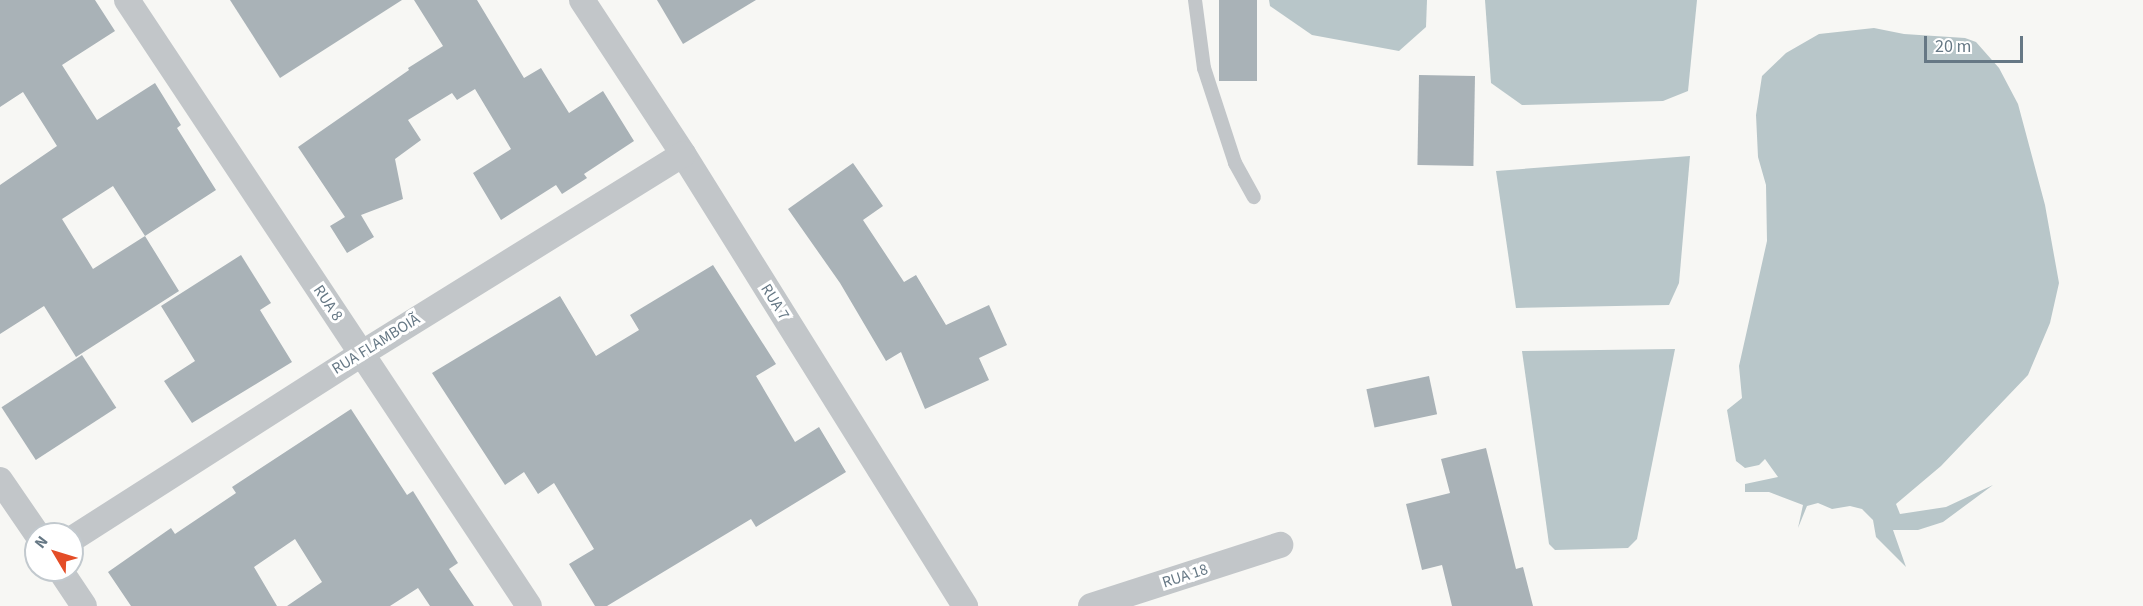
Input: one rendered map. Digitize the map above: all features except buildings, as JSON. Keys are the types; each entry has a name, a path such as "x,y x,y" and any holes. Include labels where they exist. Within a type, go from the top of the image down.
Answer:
{"street":[{"name":"RUA 8","path":"127,0 528,606"},
{"name":"RUA 7","path":"582,0 683,154 965,606"},
{"name":"RUA FLAMBOIÃ","path":"84,530 361,354 683,154"},
{"path":"0,480 29,522"},
{"name":"RUA 18","path":"1091,606 1280,545"},
{"path":"68,582 84,606"}],"lane":[{"path":"1195,0 1204,68 1235,163 1254,197"}],"shaded area":[{"path":"1269,0 1427,0 1426,27 1399,51 1312,35 1270,6"},
{"path":"1485,0 1697,0 1688,91 1663,101 1522,105 1491,83"},
{"path":"1874,28 1904,34 1965,38 1976,42 1999,68 2018,104 2045,205 2059,283 2050,323 2028,375 1941,466 1896,504 1900,514 1946,507 1993,485 1943,522 1918,530 1893,530 1906,567 1876,537 1873,520 1862,509 1850,506 1832,509 1818,503 1807,506 1798,528 1803,505 1769,492 1745,492 1745,484 1778,477 1765,459 1759,465 1745,468 1736,461 1727,410 1742,398 1739,366 1767,241 1766,185 1758,157 1756,115 1762,76 1786,53 1819,34"},
{"path":"1690,156 1679,283 1669,305 1516,308 1496,171"},
{"path":"1675,349 1637,539 1628,548 1555,550 1549,544 1522,351"}]}
